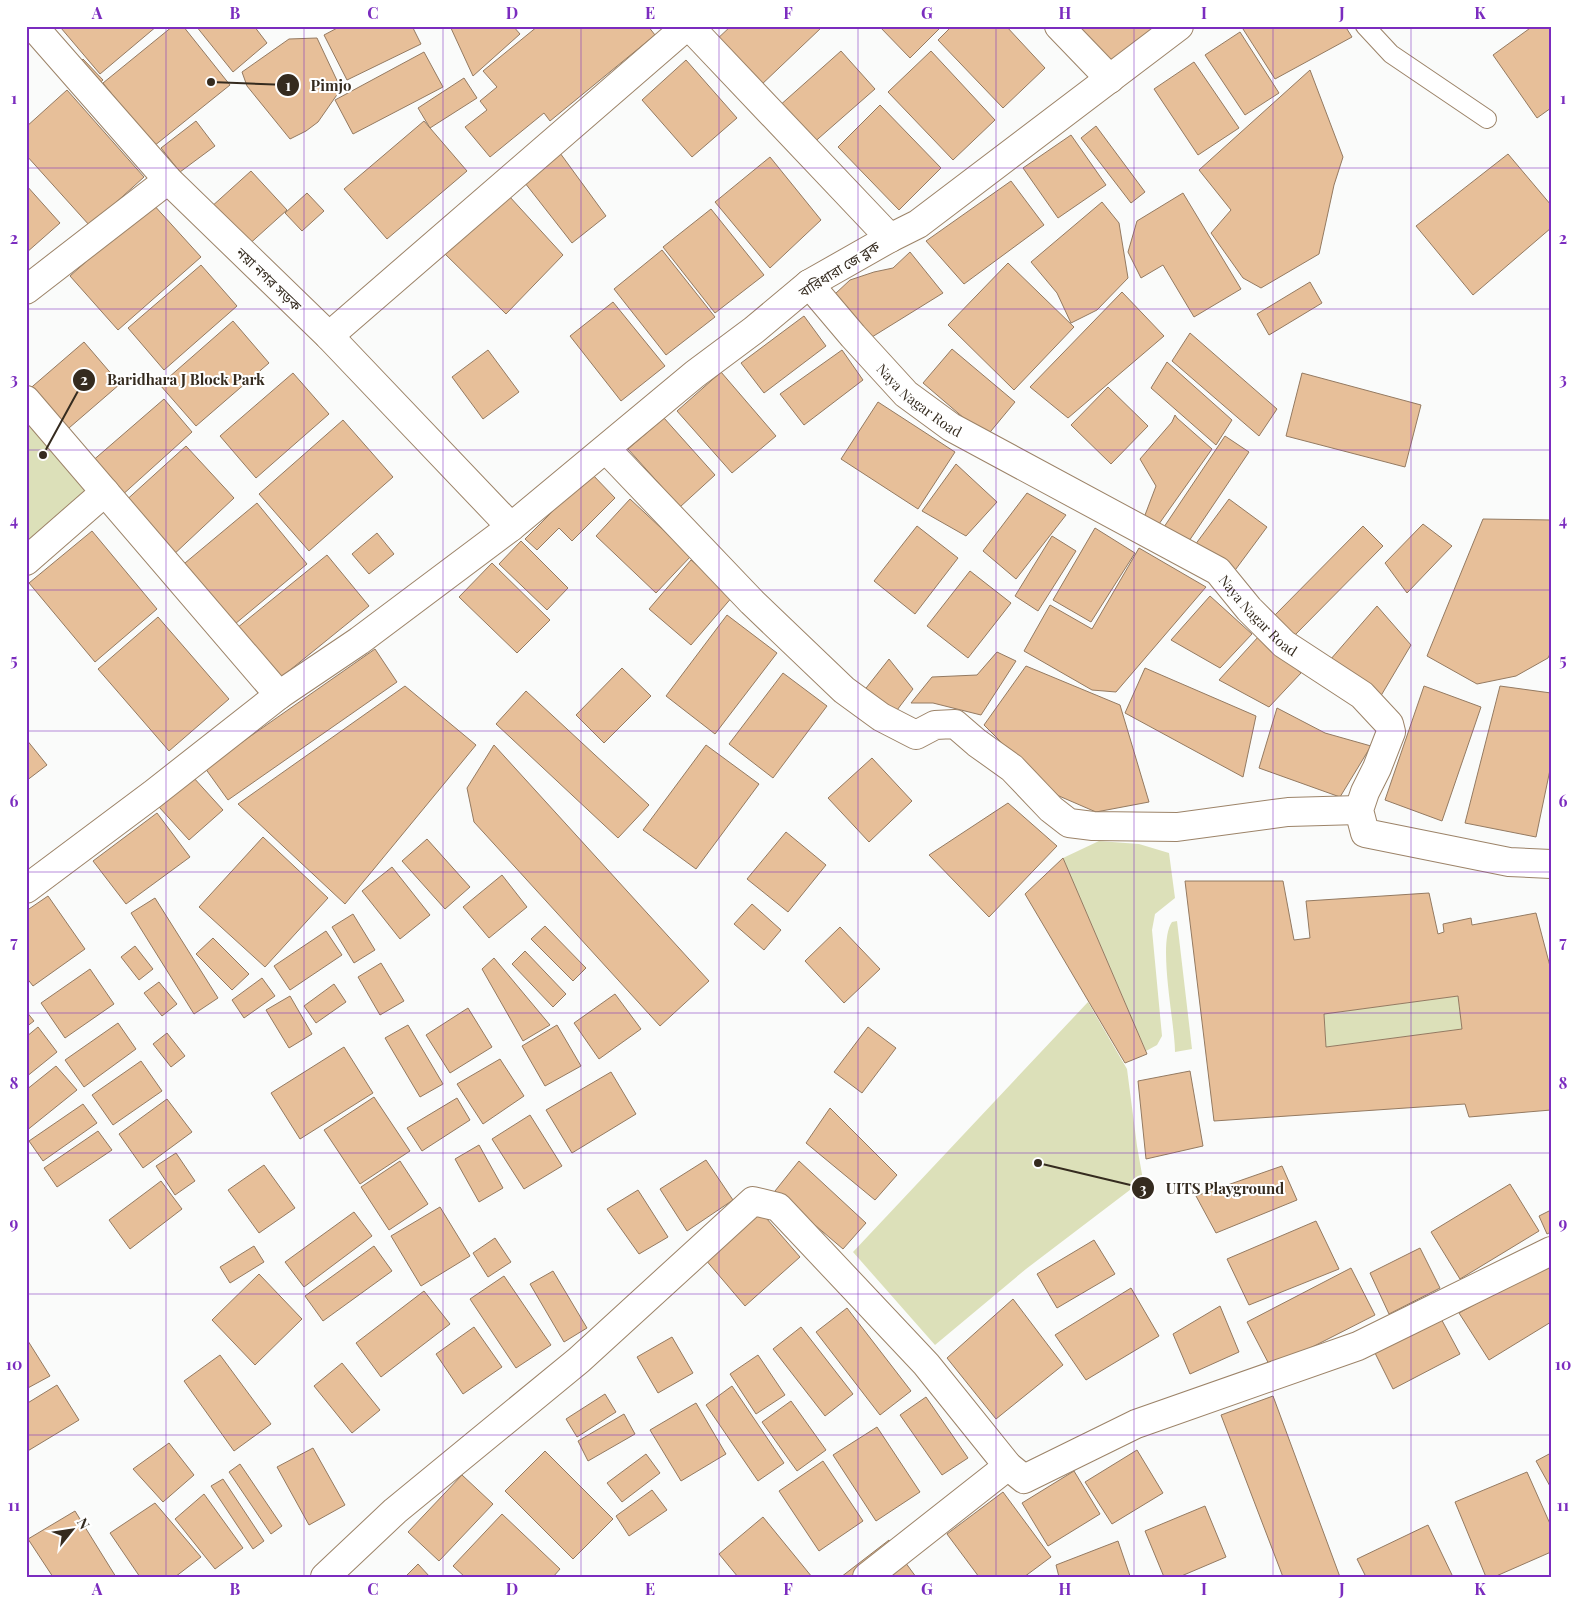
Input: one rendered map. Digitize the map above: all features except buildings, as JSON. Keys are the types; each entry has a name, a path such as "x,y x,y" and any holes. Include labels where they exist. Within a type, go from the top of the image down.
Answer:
{"street":[{"name":"নয়া নগর সড়ক","path":"33,26 168,180 329,336 511,527"},
{"path":"329,336 688,26 890,238"},
{"path":"1059,26 1110,79"},
{"name":"বারিধারা জে ব্লক","path":"26,889 153,794 279,695 359,641 511,527 695,374 754,330 809,284 918,224 1179,26"},
{"path":"26,290 168,180"},
{"name":"Naya Nagar Road","path":"809,284 906,394 951,427 1218,571 1249,609 1284,644 1362,695 1389,724 1391,732 1359,810"},
{"path":"26,400 279,695"},
{"path":"606,449 752,602 844,690 881,717 916,735 935,725 955,724 977,743 1012,768 1051,809 1069,822 1093,826 1178,826 1288,812 1359,810 1365,834 1509,862 1551,864"},
{"path":"26,561 105,492"},
{"path":"326,1577 395,1511 579,1360 753,1201 778,1207 926,1364 1008,1466 1024,1479 1136,1424 1358,1346 1551,1251"},
{"path":"867,1577 1008,1466"}],"lane":[{"path":"1365,26 1391,54 1487,119"}],"green space":[{"path":"26,414 93,496 26,550"},
{"path":"1099,841 1139,844 1169,853 1175,898 1155,914 1152,930 1162,1036 1157,1045 1146,1051 1063,858"},
{"path":"1177,921 1192,1049 1175,1052 1166,965 1166,947 1168,932 1172,922"},
{"path":"1458,996 1462,1029 1326,1047 1324,1014"},
{"path":"1088,1002 1127,1069 1143,1180 1026,1269 935,1345 853,1252"}],"place":[{"name":"Pimjo","path":"211,82"},
{"name":"Baridhara J Block Park","path":"43,455"},
{"name":"UITS Playground","path":"1038,1163"}]}
